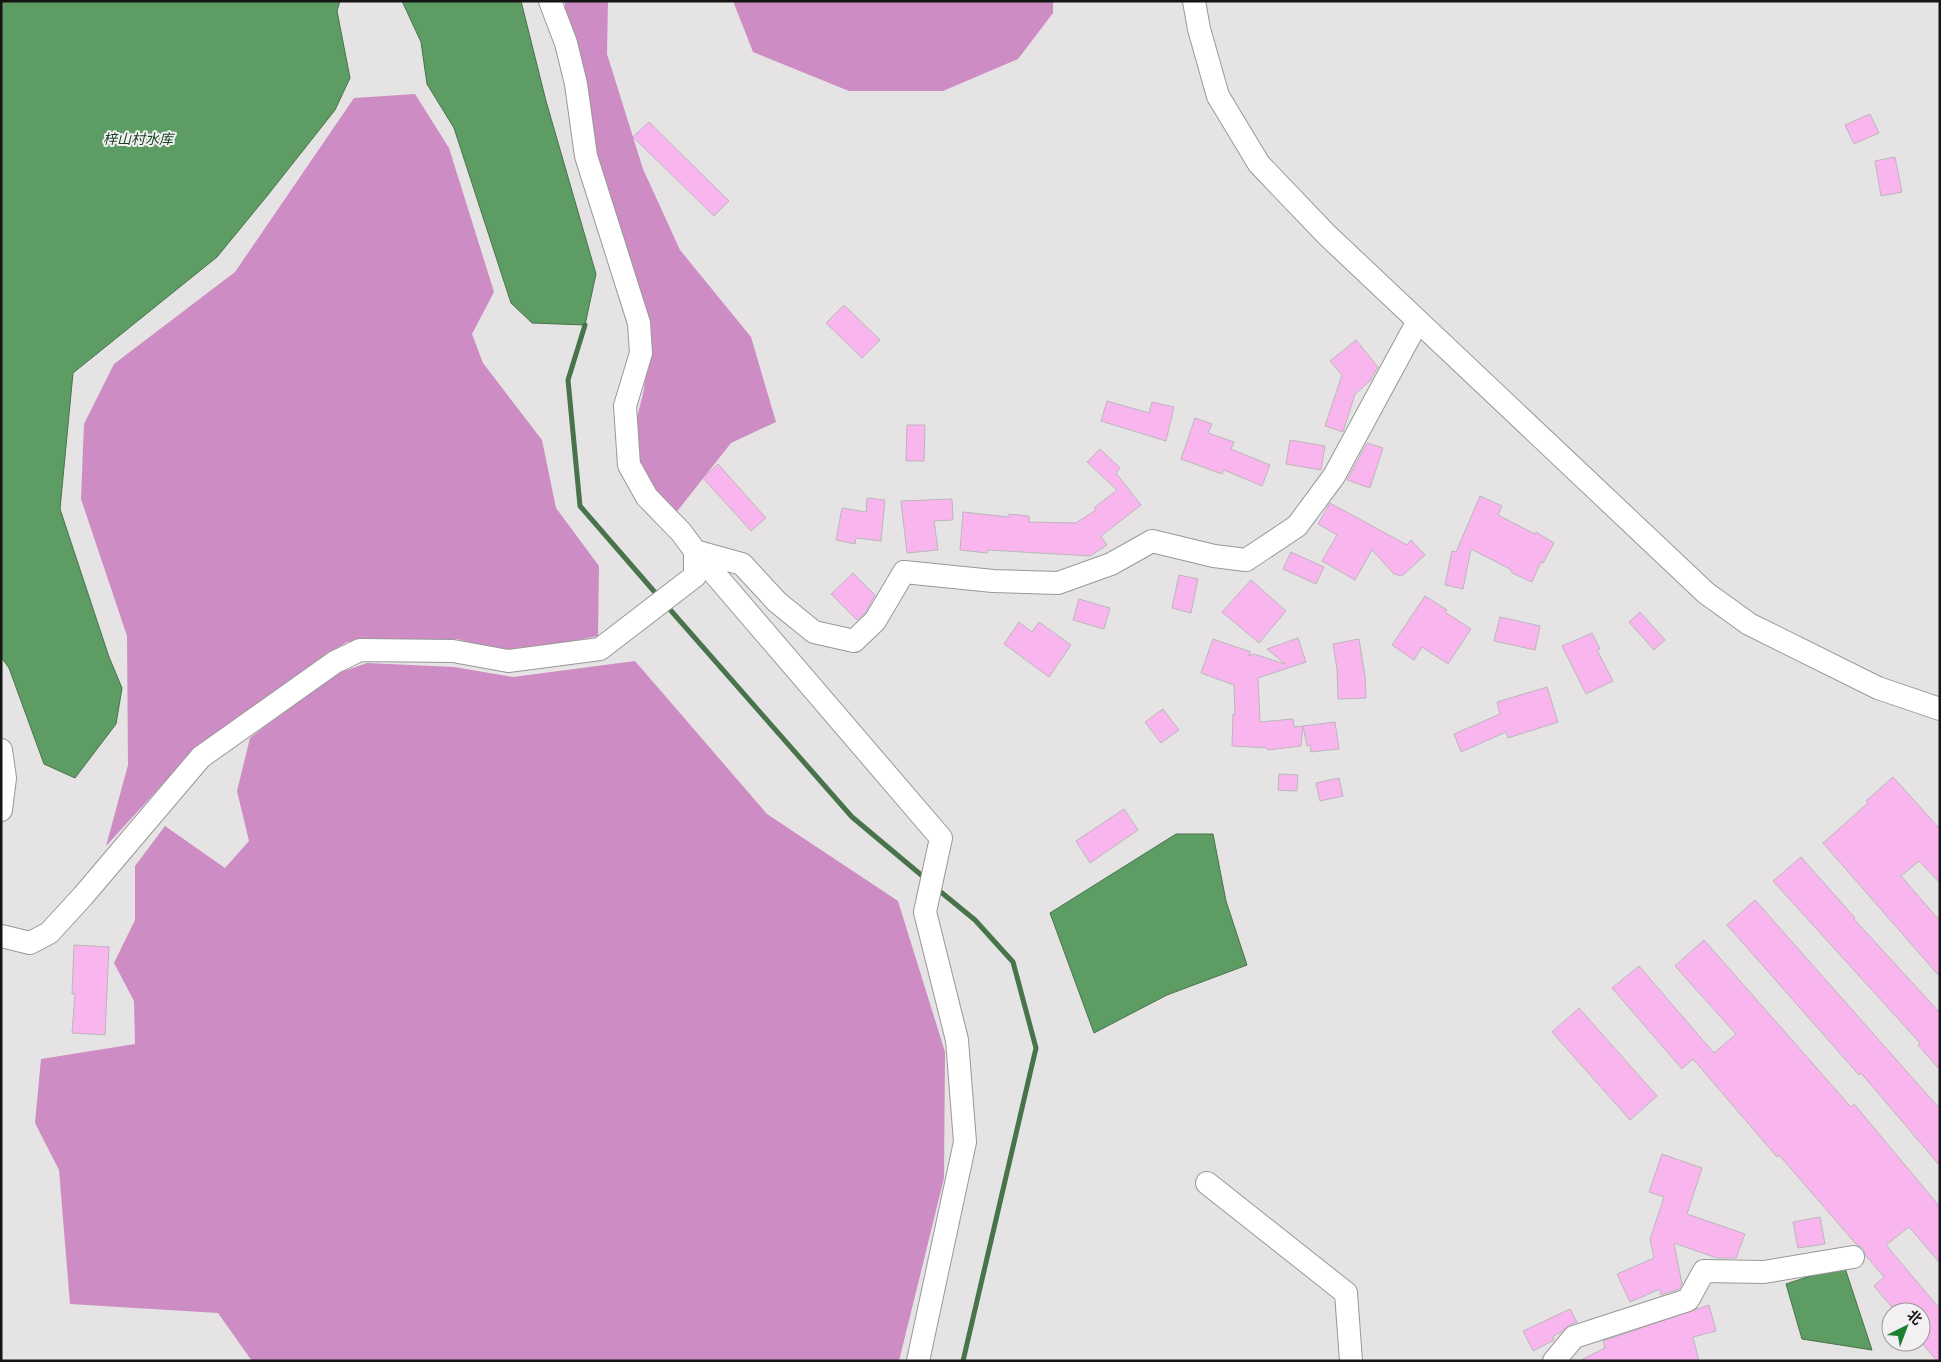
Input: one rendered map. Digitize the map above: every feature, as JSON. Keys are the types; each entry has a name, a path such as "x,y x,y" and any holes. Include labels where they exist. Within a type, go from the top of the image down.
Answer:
{"street":[{"path":"550,1 566,43 576,84 586,156 639,323 641,353 626,406 629,465 647,496 941,838 925,912 957,1040 965,1142 918,1361"},
{"path":"1194,1 1199,29 1218,96 1259,164 1327,235 1706,593 1749,624 1869,684 1940,709"},
{"path":"696,551 742,564 777,602 814,632 854,640 875,621 904,572 993,580 1058,583 1111,564 1152,541 1214,556 1246,560 1297,526 1334,476 1418,321"},
{"path":"1,936 30,944 49,933 83,896 201,757 335,662 360,650 453,650 508,661 600,649 695,576 696,551"},
{"path":"1,750 5,778 1,810"},
{"path":"1207,1183 1346,1293 1351,1361"},
{"path":"1554,1361 1574,1337 1688,1300 1704,1271 1764,1272 1853,1258"}],"shaded area":[{"path":"565,1 608,1 607,54 643,169 680,250 751,337 776,422 731,443 675,514 640,475 637,418 644,389 650,323 596,158 565,15"},
{"path":"733,1 1053,1 1053,13 1018,59 943,91 849,91 753,52"},
{"path":"415,94 449,148 494,292 472,334 483,363 542,440 556,508 599,566 598,636 509,653 457,639 347,642 316,661 193,751 106,846 128,765 127,636 81,499 84,424 114,364 235,272 354,98"},
{"path":"635,661 767,814 898,901 945,1052 944,1178 899,1361 252,1361 218,1313 70,1304 59,1170 35,1123 41,1059 135,1044 134,1001 114,963 135,920 135,866 165,826 225,868 249,841 237,791 250,738 332,675 367,663 454,667 513,677"}],"water":[{"name":"梓山村水库","path":"1,1 340,1 337,11 350,78 335,110 217,257 73,373 60,509 109,657 122,688 116,724 75,778 44,764 9,668 1,657"},
{"path":"402,1 521,1 546,101 596,274 585,325 532,323 511,303 454,128 427,84 421,42"},
{"path":"1176,834 1213,834 1226,901 1247,965 1167,995 1094,1033 1050,913"},
{"path":"1844,1265 1872,1350 1802,1339 1786,1284"}],"building":[{"path":"1870,114 1879,133 1854,144 1845,125"},
{"path":"649,122 729,201 714,216 633,137"},
{"path":"1895,157 1902,192 1881,196 1875,161"},
{"path":"844,305 880,340 862,358 826,323"},
{"path":"1356,340 1378,367 1370,381 1355,394 1343,432 1325,426 1342,375 1330,361"},
{"path":"1107,401 1149,413 1152,402 1174,407 1166,441 1101,421"},
{"path":"1195,418 1212,424 1208,433 1234,442 1231,449 1270,465 1262,486 1224,470 1222,474 1181,459"},
{"path":"907,425 925,425 924,461 906,461"},
{"path":"1290,440 1325,446 1321,470 1286,464"},
{"path":"1367,443 1383,448 1370,488 1347,480"},
{"path":"1100,449 1120,468 1116,473 1141,505 1101,536 1107,545 1090,556 988,550 987,553 960,550 963,512 1009,517 1009,514 1029,516 1029,522 1076,523 1096,510 1094,508 1117,490 1087,462"},
{"path":"718,464 766,518 751,531 703,478"},
{"path":"1480,496 1502,506 1498,515 1535,534 1536,532 1554,543 1543,563 1541,562 1532,582 1512,573 1510,569 1471,549 1463,589 1445,585 1452,551 1456,552"},
{"path":"867,498 885,500 881,541 856,538 855,544 836,540 842,508 866,512"},
{"path":"952,499 953,520 934,521 938,550 907,553 901,501"},
{"path":"1330,503 1407,545 1411,540 1425,555 1402,576 1394,574 1372,550 1355,580 1322,561 1337,535 1318,524"},
{"path":"1291,552 1324,567 1316,584 1283,569"},
{"path":"853,573 875,595 865,613 857,620 831,594"},
{"path":"1179,575 1198,579 1191,613 1172,608"},
{"path":"1251,580 1286,611 1259,643 1222,612"},
{"path":"1425,596 1471,629 1448,664 1422,647 1414,660 1392,645"},
{"path":"1079,599 1110,608 1104,629 1073,620"},
{"path":"1640,612 1665,640 1654,650 1629,622"},
{"path":"1500,617 1540,626 1535,650 1494,641"},
{"path":"1019,622 1032,632 1039,622 1071,645 1049,677 1004,644"},
{"path":"1592,633 1600,649 1597,650 1613,681 1586,694 1562,646"},
{"path":"1298,638 1306,662 1258,678 1260,722 1293,719 1294,727 1303,726 1301,746 1268,750 1267,748 1232,746 1233,714 1235,714 1234,685 1201,673 1213,639 1251,652 1248,656 1254,654 1285,664 1267,649"},
{"path":"1359,639 1365,676 1366,698 1338,699 1337,669 1333,644"},
{"path":"1547,687 1558,722 1508,738 1506,732 1461,752 1454,734 1500,714 1497,702"},
{"path":"1163,709 1179,730 1161,743 1145,722"},
{"path":"1335,722 1339,749 1311,752 1310,745 1307,746 1303,726"},
{"path":"1279,774 1298,775 1297,791 1278,790"},
{"path":"1893,777 1940,829 1940,883 1919,861 1901,876 1940,921 1940,977 1823,843 1868,803 1866,801"},
{"path":"1339,778 1343,796 1320,801 1316,783"},
{"path":"1124,809 1138,830 1090,863 1076,841"},
{"path":"1801,857 1854,919 1940,1013 1940,1070 1918,1045 1920,1043 1773,881"},
{"path":"1755,900 1940,1109 1940,1166 1861,1073 1859,1075 1727,925"},
{"path":"1704,940 1851,1107 1854,1104 1940,1207 1940,1263 1909,1227 1886,1245 1940,1309 1940,1361 1937,1361 1929,1352 1931,1352 1931,1302 1888,1302 1874,1286 1884,1277 1866,1256 1863,1248 1856,1244 1779,1155 1777,1157 1693,1059 1682,1069 1612,988 1639,966 1714,1053 1736,1034 1675,966"},
{"path":"74,945 109,947 105,1035 72,1033 75,994 72,994"},
{"path":"1579,1008 1657,1096 1630,1120 1552,1032"},
{"path":"1662,1154 1702,1168 1687,1214 1745,1234 1736,1258 1717,1258 1674,1243 1682,1284 1679,1289 1661,1295 1660,1289 1630,1302 1617,1274 1654,1258 1650,1239 1664,1197 1649,1192"},
{"path":"1820,1217 1825,1244 1798,1248 1793,1222"},
{"path":"1709,1305 1716,1331 1693,1337 1699,1361 1579,1361 1605,1348 1603,1341"},
{"path":"1570,1309 1577,1322 1553,1336 1554,1340 1533,1351 1523,1331"}],"waterway":[{"path":"585,325 568,380 580,506 659,597"},
{"path":"666,605 852,817 926,879"},
{"path":"936,888 975,920 1013,962 1036,1048 963,1361"}]}
